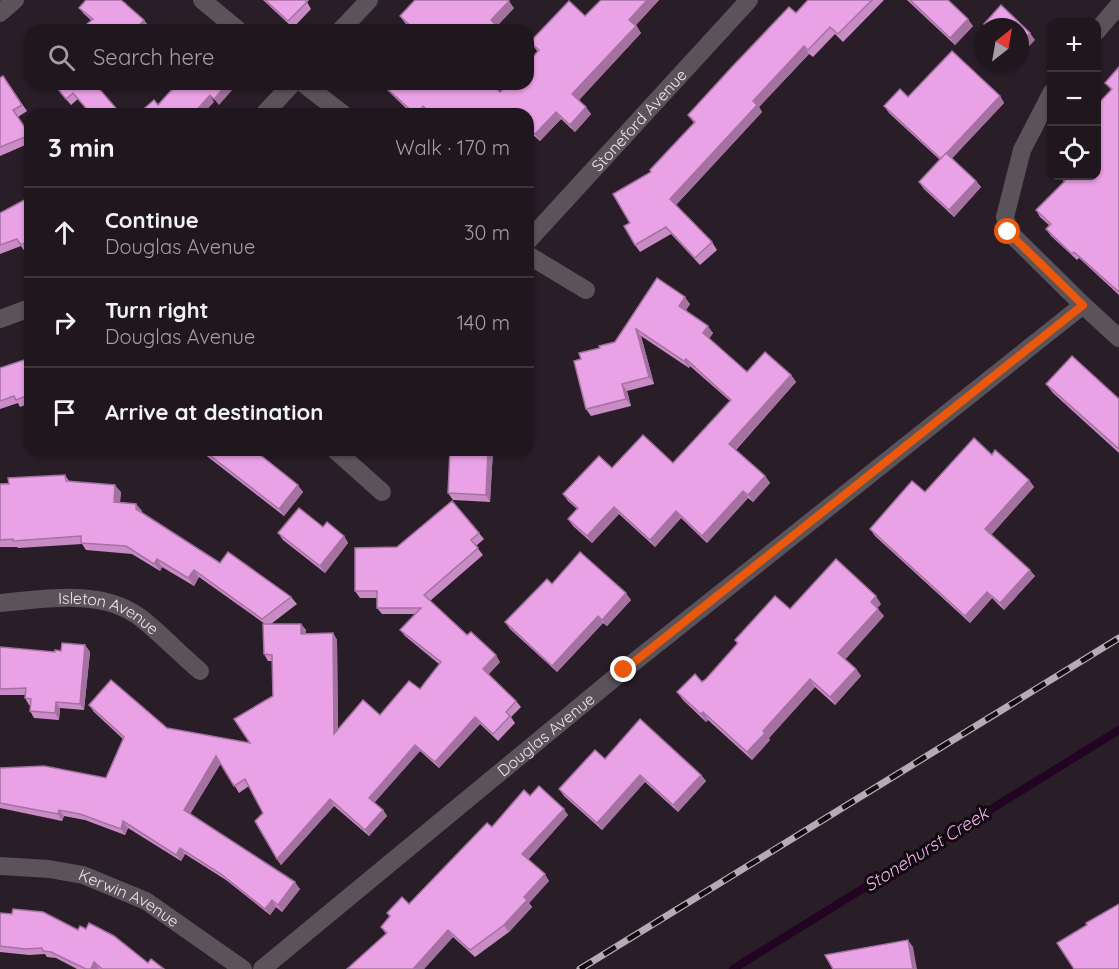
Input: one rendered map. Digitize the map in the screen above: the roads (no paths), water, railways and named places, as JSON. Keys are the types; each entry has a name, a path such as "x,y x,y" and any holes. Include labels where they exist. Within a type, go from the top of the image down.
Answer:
{"street":[{"path":"0,13 15,0"},
{"path":"202,0 231,24"},
{"path":"347,24 369,0"},
{"name":"Stoneford Avenue","path":"534,235 749,0"},
{"path":"1101,26 1119,6"},
{"path":"270,108 286,90"},
{"path":"312,90 335,108"},
{"path":"1047,102 1022,150 1005,217 1008,232 1119,338"},
{"path":"534,259 586,290"},
{"name":"Douglas Avenue","path":"262,969 624,670 1083,305"},
{"path":"0,319 24,310"},
{"path":"342,456 382,492"},
{"name":"Isleton Avenue","path":"0,603 76,597 105,601 139,616 200,671"},
{"name":"Kerwin Avenue","path":"0,866 49,869 83,875 146,901 243,969"}],"waterway":[{"name":"Stonehurst Creek","path":"733,969 1119,730"}],"railway":[{"path":"580,969 1119,638"}]}
